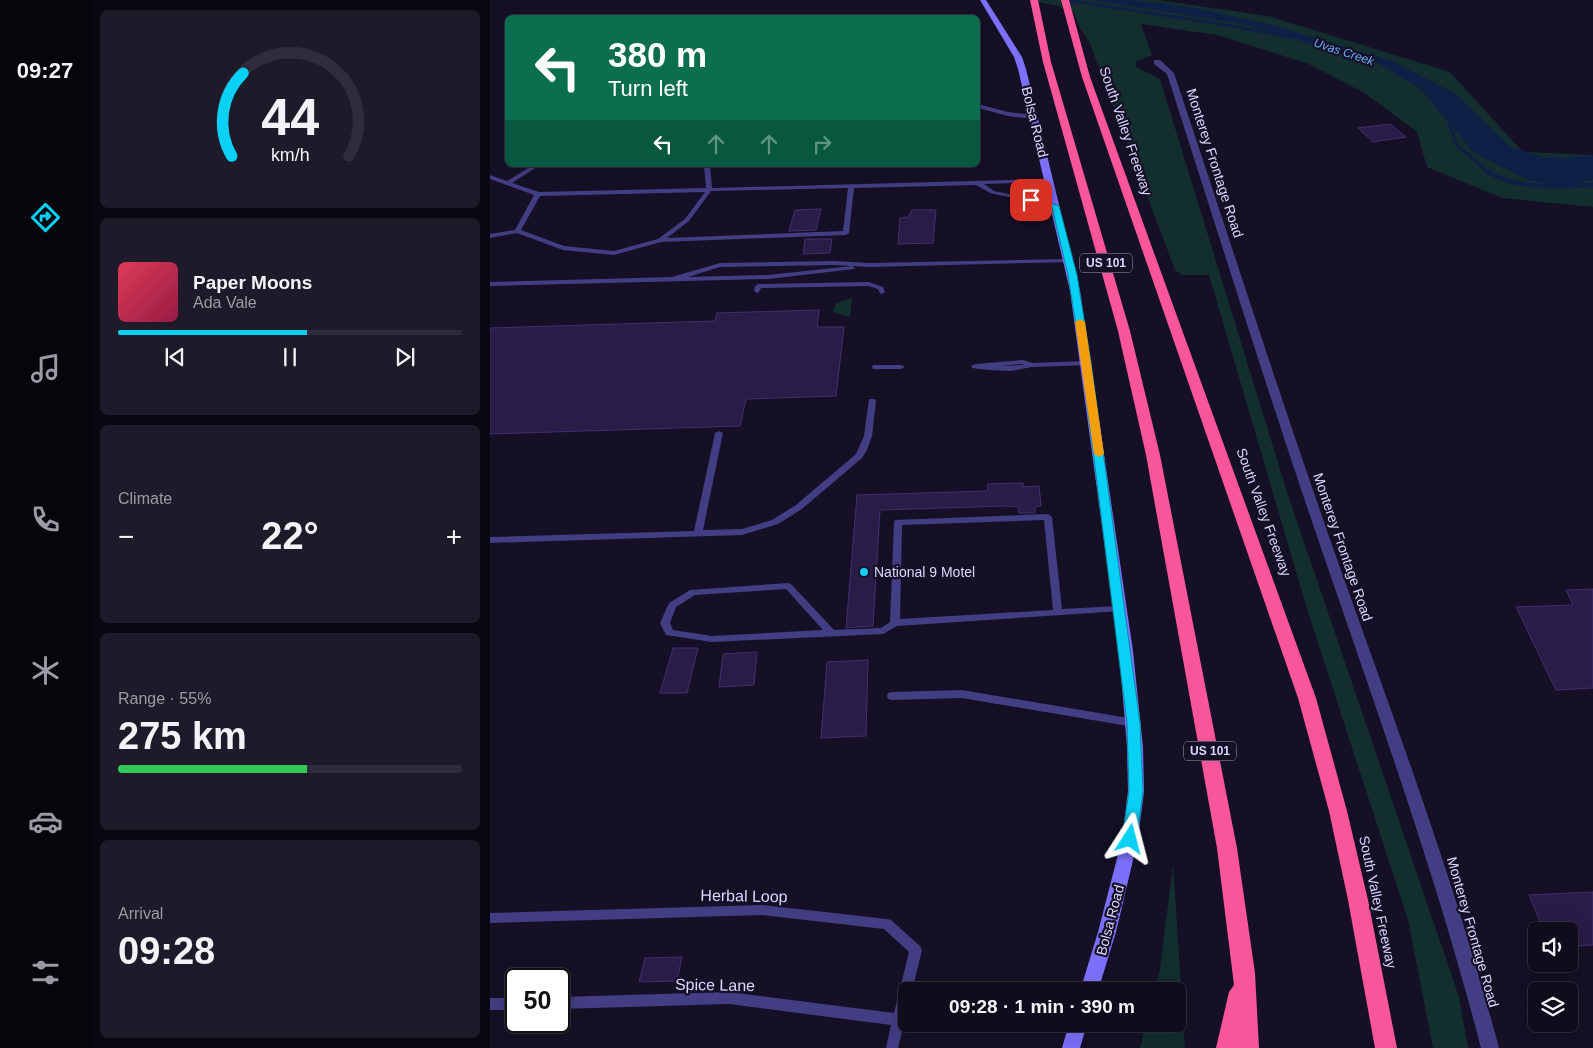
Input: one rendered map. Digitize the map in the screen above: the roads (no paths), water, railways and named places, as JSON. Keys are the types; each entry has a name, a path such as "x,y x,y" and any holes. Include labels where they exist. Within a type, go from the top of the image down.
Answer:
{"highway":[{"name":"US 101","path":"1034,0 1047,62 1115,296 1147,428 1220,801 1244,973 1248,1048"},
{"name":"South Valley Freeway","path":"1066,4 1083,67 1264,570 1307,698 1338,811 1356,891 1386,1048"},
{"path":"1227,1048 1244,973"}],"main road":[{"name":"Bolsa Road","path":"984,0 1018,57 1069,261 1086,363 1134,723 1136,791 1130,839 1107,932 1092,982"},
{"path":"1070,1048 1075,1032"}],"street":[{"name":"Monterey Frontage Road","path":"1157,62 1170,73 1317,519 1433,850 1471,971 1490,1048"}],"lane":[{"path":"980,106 1034,117"},
{"path":"508,183 534,167"},
{"path":"660,240 687,220 709,190 707,167"},
{"path":"490,177 538,194 1049,181"},
{"path":"978,184 992,192 1055,206"},
{"path":"490,236 517,231 564,248 614,253 660,240 846,233 851,186"},
{"path":"517,231 538,194"},
{"path":"674,280 720,265 833,263 870,265 1069,261"},
{"path":"490,284 792,275 870,265"},
{"path":"757,291 758,286 868,284 881,288 882,292"},
{"path":"1032,365 1023,362 975,366 994,369 1024,368 1032,365 1086,363"},
{"path":"876,367 901,367"},
{"path":"490,540 742,532 774,522 799,507 859,456 866,446 869,435 872,401"},
{"path":"698,533 719,433"},
{"path":"895,623 898,522 1048,517 1058,612"},
{"path":"831,633 788,586 693,592 672,605 665,623 669,633 712,639 883,632 895,623 1118,609"},
{"path":"892,696 962,694 1134,723"},
{"name":"Herbal Loop","path":"490,918 762,910 887,924 916,950 908,982"},
{"name":"Spice Lane","path":"570,1003 730,998 898,1020"},
{"path":"490,1004 505,1004"},
{"name":"Herbal Loop","path":"892,1048 898,1024"}],"water":[{"path":"1092,0 1132,0 1196,8 1275,26 1392,61 1456,94 1509,146 1541,157 1565,158 1593,155 1593,180 1566,186 1531,181 1473,152 1421,89 1378,63 1242,24"}],"waterway":[{"name":"Uvas Creek","path":"1065,0 1221,24 1294,38"},
{"name":"Uvas Creek","path":"1446,114 1456,144 1488,172"},
{"name":"Uvas Creek","path":"1488,172 1511,181 1538,186 1593,185"}],"place":[{"name":"National 9 Motel","path":"864,572"}]}
